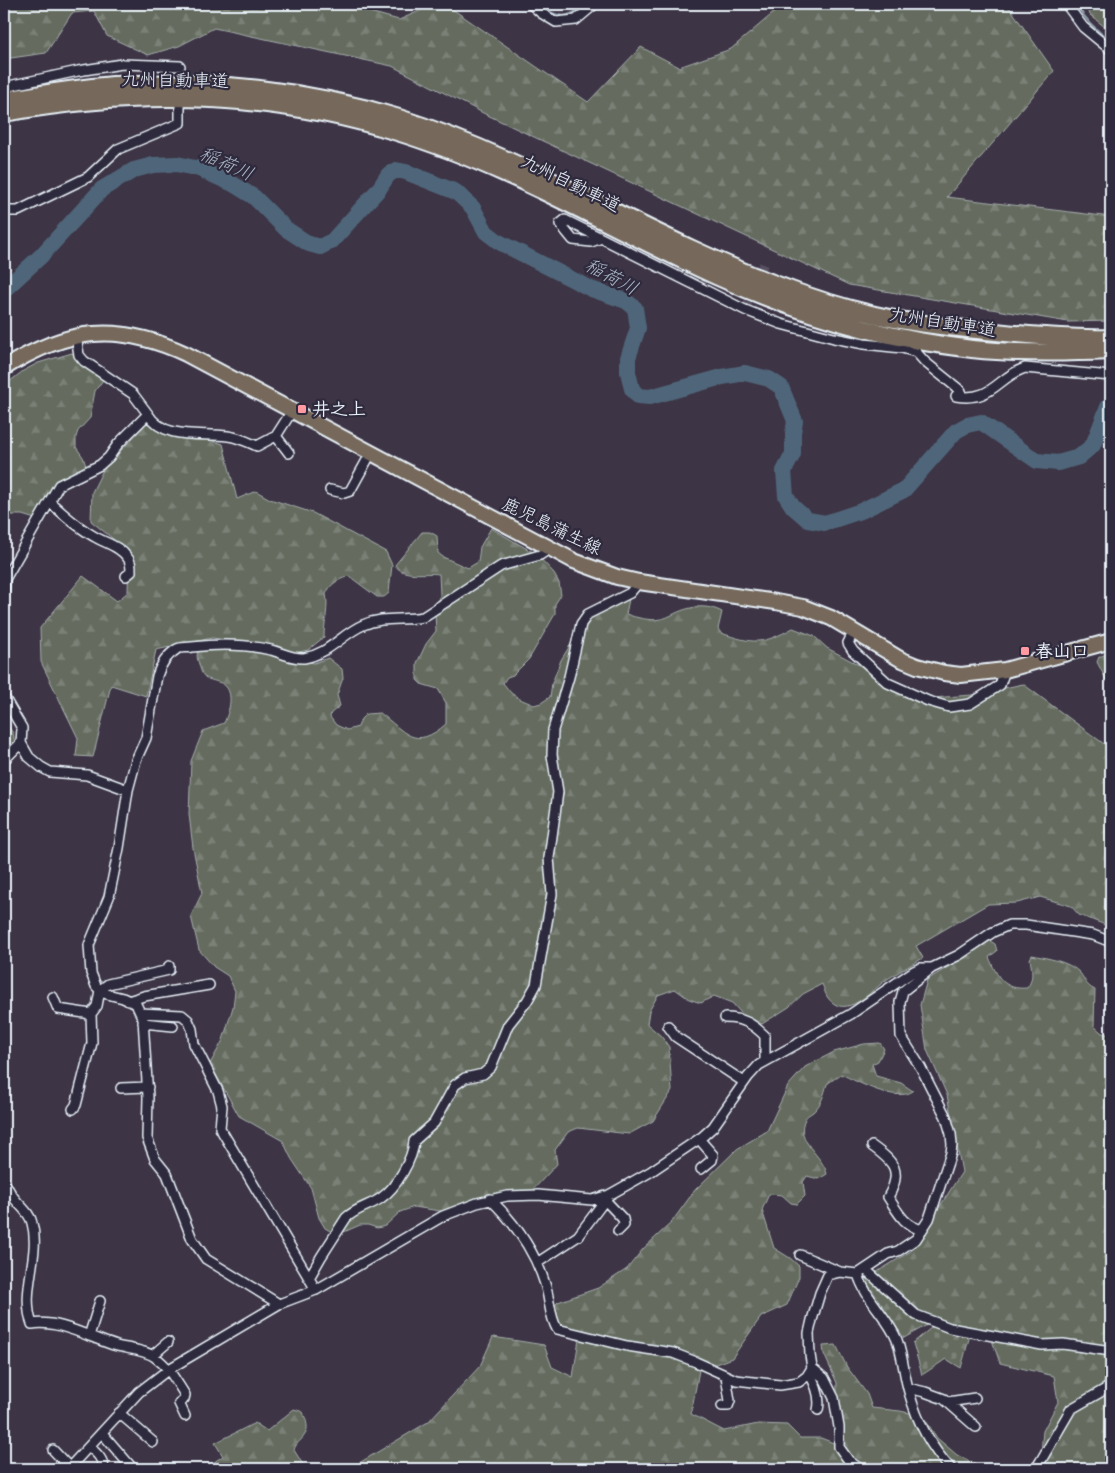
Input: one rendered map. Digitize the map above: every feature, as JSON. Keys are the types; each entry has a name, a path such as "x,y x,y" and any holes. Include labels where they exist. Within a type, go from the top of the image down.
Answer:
{"highway":[{"name":"九州自動車道","path":"4,100 113,85 165,84 216,86 278,92 335,102 396,117 479,147 530,169 724,263 774,284 825,302 922,324 1025,335 1089,339 1111,338"},
{"name":"九州自動車道","path":"4,113 44,106 114,99 165,97 216,98 278,105 332,114 393,130 474,159 719,277 768,298 819,316 873,331 972,349 1024,352 1111,351"}],"main road":[{"name":"鹿児島蒲生線","path":"4,368 49,343 76,336 120,334 142,337 164,344 186,354 548,549 599,571 639,582 803,607 831,618 900,659 935,671 961,675 1005,670 1111,641"}],"street":[{"path":"531,4 556,22 576,20 595,4"},
{"path":"1066,4 1083,27 1111,50"},
{"path":"4,87 78,71 122,64 180,66"},
{"path":"4,211 18,211 88,177 118,149 180,123 180,106"},
{"path":"599,239 745,310 781,324 841,339 902,348 916,352 925,362 961,391 956,396 979,396 989,392 1018,370 1025,368 1111,376"},
{"path":"76,336 79,355 84,361 133,394 152,421 163,429 202,436 228,436 257,446 276,436 292,411"},
{"path":"4,595 5,579 59,484 100,465 148,414"},
{"path":"276,436 289,453"},
{"path":"330,490 344,493 350,491 371,453"},
{"path":"50,502 64,515 96,538 110,543 126,555 131,567 131,572 126,576"},
{"path":"279,1304 206,1260 192,1239 167,1174 155,1159 147,1138 148,1087 143,1023 140,1013 136,1004 103,993 96,986 91,973 90,945 109,896 128,790 136,760 146,738 160,667 178,649 209,645 251,646 304,658 325,651 352,631 376,620 423,617 501,566 540,555 548,549"},
{"path":"309,1278 320,1257 346,1218 352,1212 380,1199 392,1187 408,1163 413,1151 414,1141 434,1123 455,1085 466,1078 483,1074 491,1067 508,1025 536,986 552,894 549,858 550,839 558,792 552,755 553,730 569,677 581,624 588,614 630,593 639,582"},
{"path":"854,631 848,643 852,651 888,683 928,701 949,707 970,704 1000,685 1005,670"},
{"path":"4,697 22,728 21,742 29,757 41,767 50,772 87,775 128,790"},
{"path":"4,760 21,742"},
{"path":"818,1410 819,1405 815,1384 810,1370 809,1333 825,1280 828,1275 840,1272 862,1272 888,1254 898,1251 916,1239 929,1219 949,1158 952,1139 946,1117 902,1036 900,1002 903,991 932,968 959,955 1000,929 1016,924 1093,935 1111,942"},
{"path":"73,1109 76,1105 92,1043 91,1014 97,1006 100,990 108,984 169,970 169,966"},
{"path":"537,1263 578,1236 607,1198 699,1139 718,1121 744,1082 765,1061 851,1014 914,971 920,968 932,968"},
{"path":"128,1001 144,996 209,985"},
{"path":"53,996 58,1010 91,1014"},
{"path":"140,1013 182,1015 188,1020 192,1028 194,1044 218,1091 222,1106 220,1128 316,1290"},
{"path":"725,1018 737,1018 748,1021 765,1036 765,1061"},
{"path":"143,1023 173,1026"},
{"path":"668,1026 676,1038 744,1082"},
{"path":"121,1088 148,1087"},
{"path":"699,1139 713,1155 712,1160 702,1169"},
{"path":"872,1146 883,1154 896,1174 895,1184 888,1197 911,1227 922,1230"},
{"path":"4,1182 32,1221 34,1243 28,1292 29,1316 32,1324 40,1322 71,1329 116,1346 153,1355 169,1369 186,1396 179,1403 185,1416"},
{"path":"53,1450 69,1469 148,1383 279,1304 316,1290 443,1216 490,1199 507,1196 538,1195 592,1200 607,1198"},
{"path":"607,1198 623,1219 624,1224 618,1231"},
{"path":"490,1199 509,1217 537,1263 557,1329 627,1346 673,1353 736,1380 780,1385 799,1382 810,1370"},
{"path":"800,1255 840,1272"},
{"path":"862,1272 916,1315 950,1328 1042,1345 1062,1344 1111,1351"},
{"path":"862,1272 861,1286 884,1318 896,1339 908,1388 922,1428 939,1456 951,1469"},
{"path":"89,1336 100,1301"},
{"path":"153,1355 168,1342"},
{"path":"810,1370 824,1378 834,1398 839,1427 839,1447 849,1461 860,1469"},
{"path":"722,1406 728,1406 730,1401 726,1376"},
{"path":"1036,1469 1071,1409 1111,1386"},
{"path":"908,1388 944,1399 976,1427"},
{"path":"948,1402 975,1398"},
{"path":"120,1413 153,1442"},
{"path":"102,1433 133,1469"},
{"path":"89,1447 99,1455 104,1469"}],"green space":[{"path":"4,4 340,4 399,20 435,4 445,4 588,102 641,47 679,67 731,49 784,4 1007,4 1054,71 947,197 1111,217 1111,321 1068,322 849,285 483,113 392,66 214,28 179,46 148,55 107,36 94,11 72,13 46,53 4,59"},
{"path":"1086,4 1111,4 1111,32 1090,15"},
{"path":"72,353 80,362 103,380 95,391 90,418 78,431 76,437 76,447 83,457 86,466 60,480 35,519 22,515 4,515 4,386 23,371 38,363"},
{"path":"148,422 223,444 237,499 256,491 270,499 313,513 386,552 392,565 389,593 384,597 377,597 349,576 335,582 326,594 324,637 308,650 295,653 278,646 212,638 156,650 146,696 111,685 93,757 76,756 78,738 41,662 40,628 83,576 117,601 128,592 129,552 91,521 92,492 104,468"},
{"path":"491,528 536,554 554,573 559,583 561,595 555,604 555,614 529,659 513,675 507,677 503,683 511,693 534,705 550,697 552,683 561,660 587,618 623,599 629,599 626,614 657,620 693,607 716,609 722,612 718,629 721,633 750,641 773,638 793,628 814,636 827,648 878,675 932,698 972,695 1023,684 1111,749 1111,927 1079,915 1071,906 1040,897 1017,903 988,904 916,946 923,958 886,980 858,1002 843,1006 835,1004 828,998 822,984 803,994 789,1007 762,1024 742,1014 732,1003 714,996 701,1003 689,999 675,989 658,995 649,1011 647,1024 661,1036 669,1047 672,1091 653,1121 629,1134 578,1128 568,1132 555,1150 557,1164 533,1190 486,1196 440,1211 414,1207 400,1212 385,1226 377,1228 360,1225 337,1235 325,1228 319,1218 311,1188 291,1158 283,1141 239,1116 210,1064 223,1040 233,1007 235,991 228,976 214,967 199,950 191,916 202,893 193,848 189,814 191,761 203,731 224,723 228,713 230,696 226,686 204,676 197,653 199,649 242,648 314,663 328,658 342,669 343,678 337,695 340,706 331,713 330,717 336,725 347,730 358,727 361,719 366,714 380,713 410,736 426,737 446,724 446,703 438,689 421,684 417,680 417,663 426,644 436,631 435,615 440,595 439,574 403,572 395,565 422,532 430,532 437,536 438,553 468,568 478,562 480,547"},
{"path":"1111,652 1111,689 1097,662 1099,657"},
{"path":"4,721 13,733 15,744 4,755"},
{"path":"990,941 995,944 997,951 989,957 995,971 1002,981 1012,987 1027,988 1029,985 1032,978 1030,959 1032,955 1057,961 1075,969 1080,973 1087,985 1095,990 1094,1026 1102,1033 1111,1035 1111,1469 1028,1469 1041,1452 1043,1431 1058,1402 1054,1376 1000,1363 988,1329 927,1325 904,1338 864,1280 911,1251 962,1172 947,1095 927,1050 920,1005 927,980"},
{"path":"880,1043 884,1049 878,1061 872,1064 876,1076 901,1083 913,1091 897,1095 887,1093 841,1074 827,1084 821,1102 806,1118 803,1134 827,1174 819,1179 807,1176 803,1182 805,1196 797,1204 791,1203 782,1195 769,1194 762,1210 774,1248 799,1266 799,1277 787,1305 761,1317 732,1358 699,1370 691,1414 724,1431 758,1424 787,1425 800,1438 821,1438 836,1444 837,1383 824,1354 823,1346 836,1345 847,1367 867,1394 872,1408 923,1416 937,1438 957,1455 984,1469 349,1469 428,1422 480,1366 493,1337 544,1345 552,1367 573,1377 579,1339 578,1330 558,1321 553,1307 558,1302 598,1288 627,1269 643,1249 671,1223 695,1190 737,1149 767,1131 788,1086 805,1067 834,1052 864,1044"},
{"path":"932,1327 970,1335 961,1368 946,1359 922,1375 913,1343"},
{"path":"294,1409 303,1412 307,1424 306,1433 294,1450 305,1468 327,1464 349,1469 204,1469 223,1456 215,1443 255,1423 267,1431"}],"waterway":[{"path":"539,6 563,16 574,13 587,4"},
{"path":"1076,4 1091,25 1111,41"},
{"name":"稲荷川","path":"4,290 41,256 102,189 134,170 153,165 177,164 199,169 233,184 254,197 286,229 309,244 320,247 332,241 379,189 388,175 396,170 406,172 456,192 473,208 486,232 499,242 591,289 626,301 635,308 638,328 628,358 628,372 632,389 638,396 650,397 722,377 745,373 769,379 781,387 795,421 793,454 784,471 786,496 793,507 808,520 825,523 861,511 904,490 956,431 967,425 981,422 1037,461 1058,463 1079,457 1093,445 1111,403"}],"tunnel":[{"path":"745,310 764,263"}],"place":[{"name":"井之上","path":"302,409"},
{"name":"春山口","path":"1025,651"}]}
